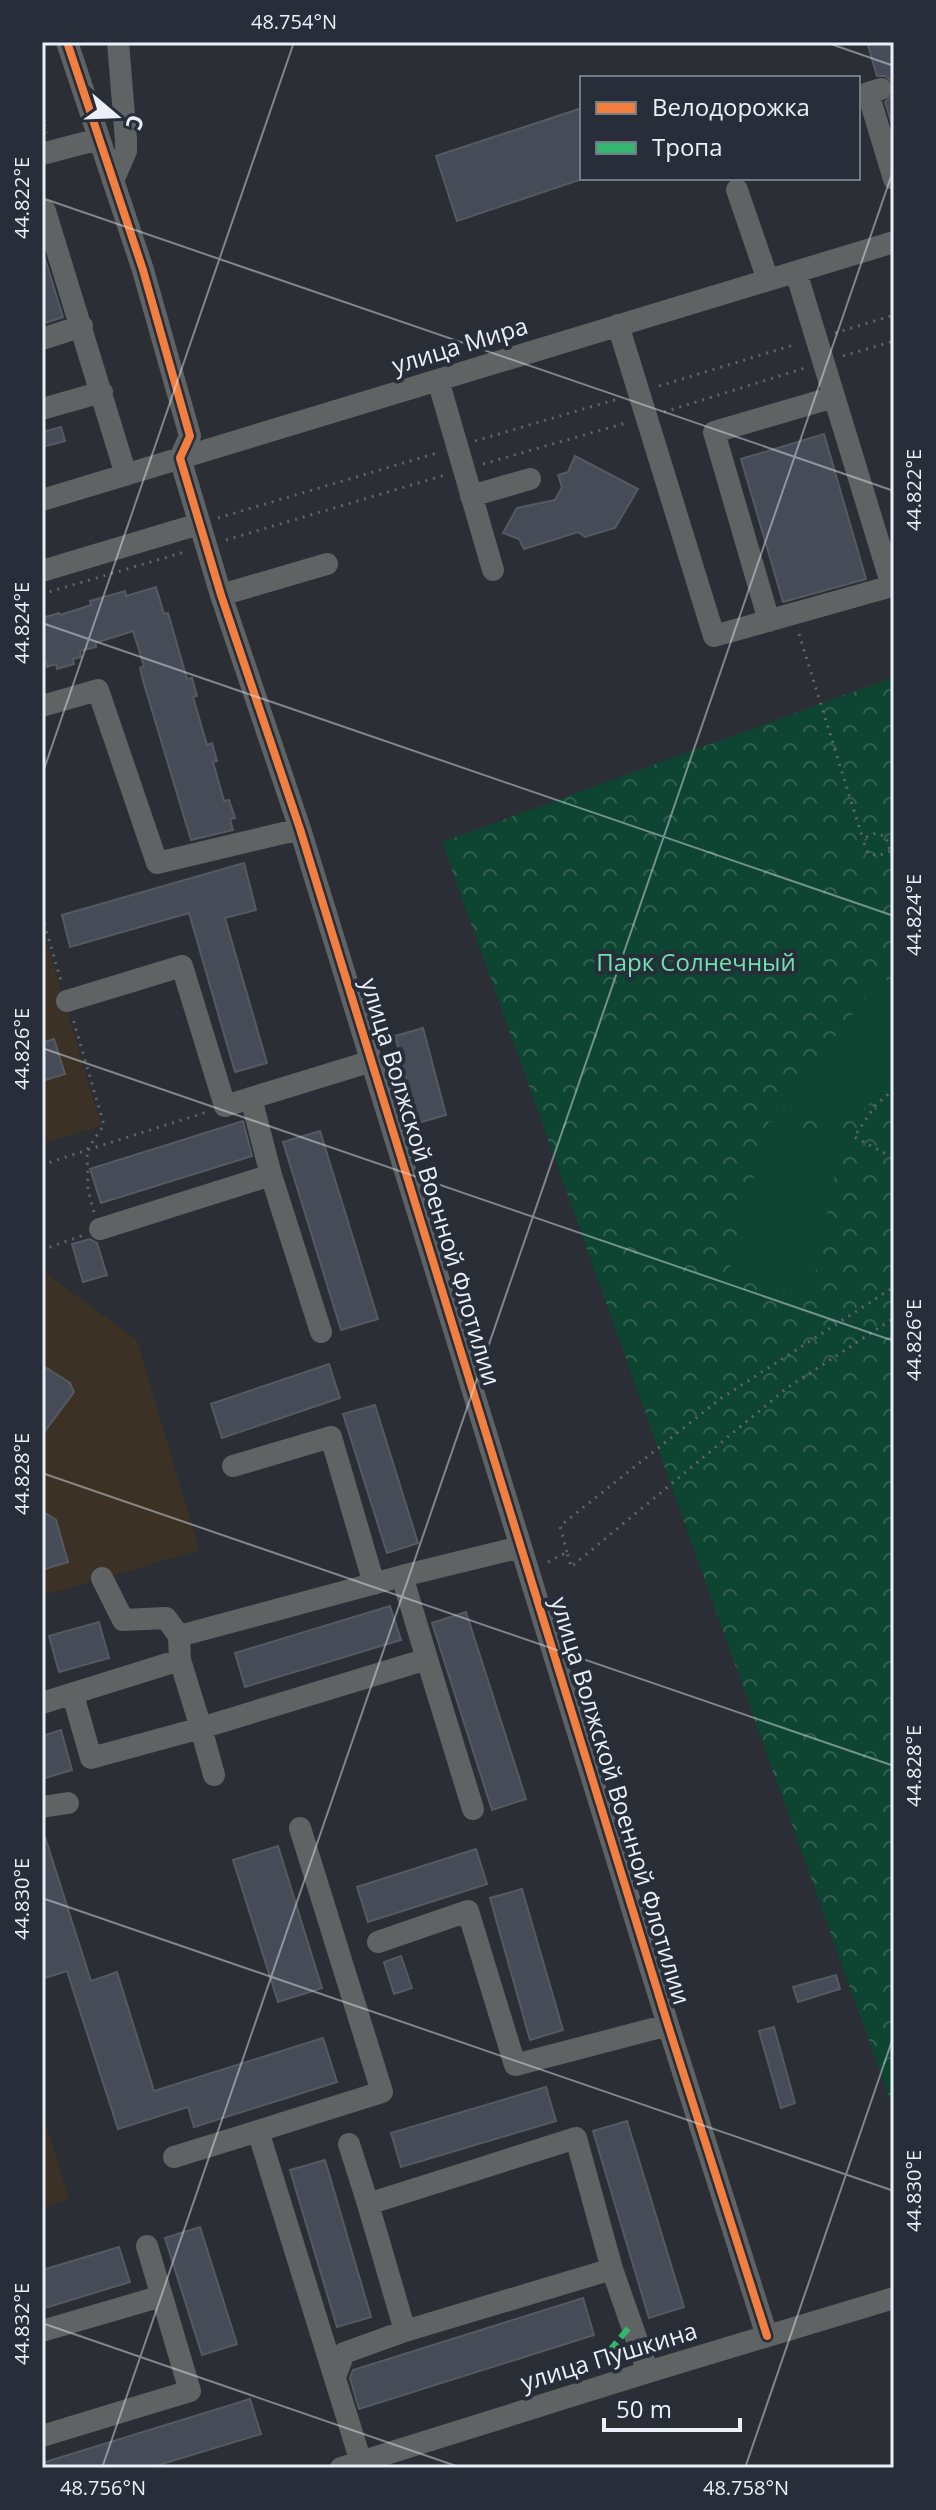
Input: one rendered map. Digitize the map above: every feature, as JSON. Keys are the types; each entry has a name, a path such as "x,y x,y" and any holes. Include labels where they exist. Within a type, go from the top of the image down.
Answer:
{"street":[{"name":"улица Волжской Военной Флотилии","path":"67,42 143,270 190,436 180,458 199,524 300,829 668,2025 767,2336"},
{"path":"113,181 126,151 118,42"},
{"path":"881,89 868,93 888,135 894,179"},
{"path":"42,154 99,139"},
{"path":"737,190 768,280"},
{"path":"45,211 126,475"},
{"name":"улица Мира","path":"42,500 894,242"},
{"path":"618,325 714,636 892,586 796,272"},
{"path":"42,339 82,326"},
{"path":"438,380 493,570"},
{"path":"42,409 102,392"},
{"path":"769,621 714,432 834,397"},
{"path":"471,496 530,479"},
{"path":"42,571 199,524"},
{"path":"221,595 327,564"},
{"path":"42,706 98,690 157,863 300,829"},
{"path":"67,1001 182,966 225,1106 372,1061"},
{"path":"251,1098 271,1175 321,1332"},
{"path":"100,1229 271,1175"},
{"path":"233,1466 331,1437 374,1584"},
{"path":"179,1636 521,1547"},
{"path":"402,1576 473,1809"},
{"path":"102,1578 123,1620 166,1618 179,1636 180,1660 214,1775"},
{"path":"73,1695 91,1758 427,1659"},
{"path":"42,1703 180,1660"},
{"path":"42,1807 68,1803"},
{"path":"174,2157 382,2092 300,1828"},
{"path":"378,1942 468,1911 515,2065 668,2025"},
{"path":"258,2131 335,2377 351,2466"},
{"path":"368,2204 576,2138 612,2269 648,2372"},
{"path":"349,2144 405,2331"},
{"path":"42,2436 190,2391 147,2246"},
{"path":"335,2377 344,2353 405,2331 612,2269"},
{"path":"42,2331 162,2296"},
{"name":"улица Пушкина","path":"351,2466 894,2298"}],"path":[{"path":"199,524 894,315"},
{"path":"793,614 861,833 866,840"},
{"path":"890,851 878,856 868,853 864,843 867,837 876,833 886,837 894,864"},
{"path":"42,916 104,1125 87,1150 88,1190 100,1229 42,1250"},
{"path":"894,1089 875,1106 854,1137 894,1158"},
{"path":"42,1165 225,1106"},
{"path":"894,1287 720,1399 560,1526 571,1567 787,1388 894,1318"},
{"path":"528,1571 567,1552"}],"shaded area":[{"path":"42,927 101,1126 42,1143"},
{"path":"45,1273 137,1340 199,1550 42,1596 42,1274"},
{"path":"42,2111 69,2199 42,2208"}],"green space":[{"name":"Парк Солнечный","path":"894,677 894,2111 442,842"},
{"path":"883,975 894,990 894,1083 850,1121 779,1108"},
{"path":"769,1121 842,1139 811,1295 727,1276"}],"building":[{"path":"867,42 894,42 894,84 885,76 877,76"},
{"path":"894,94 894,121 891,121 885,102"},
{"path":"580,109 580,180 457,221 436,156"},
{"path":"42,249 63,317 42,324"},
{"path":"61,427 65,441 42,447 42,432"},
{"path":"824,434 866,579 783,602 741,459"},
{"path":"575,456 638,489 615,528 585,537 578,532 524,549 519,539 503,533 517,508 555,500 562,487 558,475 568,472"},
{"path":"156,587 164,614 168,613 187,679 192,678 197,696 193,697 207,745 212,743 217,761 213,762 224,801 229,800 235,818 230,819 233,830 191,840 144,684 140,668 144,666 133,631 80,651 81,657 73,659 74,664 57,669 56,664 47,667 46,662 42,663 42,618 91,605 90,601 125,591 126,596"},
{"path":"244,863 256,910 225,918 267,1063 235,1072 189,913 70,947 62,915"},
{"path":"423,1028 446,1115 418,1123 395,1036"},
{"path":"54,1039 65,1074 42,1081 42,1043"},
{"path":"243,1121 252,1156 101,1203 90,1169"},
{"path":"320,1131 378,1319 341,1330 283,1142"},
{"path":"90,1239 97,1243 107,1275 83,1282 72,1244"},
{"path":"329,1364 340,1398 222,1438 211,1404"},
{"path":"42,1365 70,1383 74,1392 42,1435"},
{"path":"375,1405 418,1543 387,1553 343,1414"},
{"path":"42,1511 56,1520 68,1562 42,1570"},
{"path":"390,1606 401,1640 245,1687 235,1653"},
{"path":"466,1612 526,1799 492,1810 432,1623"},
{"path":"99,1622 109,1658 59,1672 49,1636"},
{"path":"61,1730 72,1770 42,1779 42,1736"},
{"path":"42,1837 45,1837 91,1981 117,1972 154,2091 323,2038 337,2082 194,2127 188,2107 118,2129 67,1971 42,1979"},
{"path":"278,1846 322,1988 278,2002 233,1860"},
{"path":"476,1849 487,1884 368,1922 357,1887"},
{"path":"522,1889 563,2030 530,2040 490,1898"},
{"path":"401,1956 412,1988 394,1994 384,1962"},
{"path":"836,1975 840,1989 798,2002 793,1987"},
{"path":"774,2027 795,2103 781,2108 759,2031"},
{"path":"546,2087 556,2121 401,2167 391,2133"},
{"path":"627,2121 684,2307 649,2318 593,2131"},
{"path":"325,2160 371,2317 337,2327 290,2170"},
{"path":"200,2227 237,2344 202,2355 165,2238"},
{"path":"119,2247 130,2282 42,2309 42,2270"},
{"path":"583,2298 594,2335 359,2409 350,2378 353,2370"},
{"path":"250,2399 261,2434 149,2468 42,2468 42,2463"}],"marked path":[{"path":"545,2385 612,2348 631,2325"}],"cycle path":[{"path":"67,42 143,270 190,436 180,458 221,595 300,829 668,2025 767,2336"}]}
